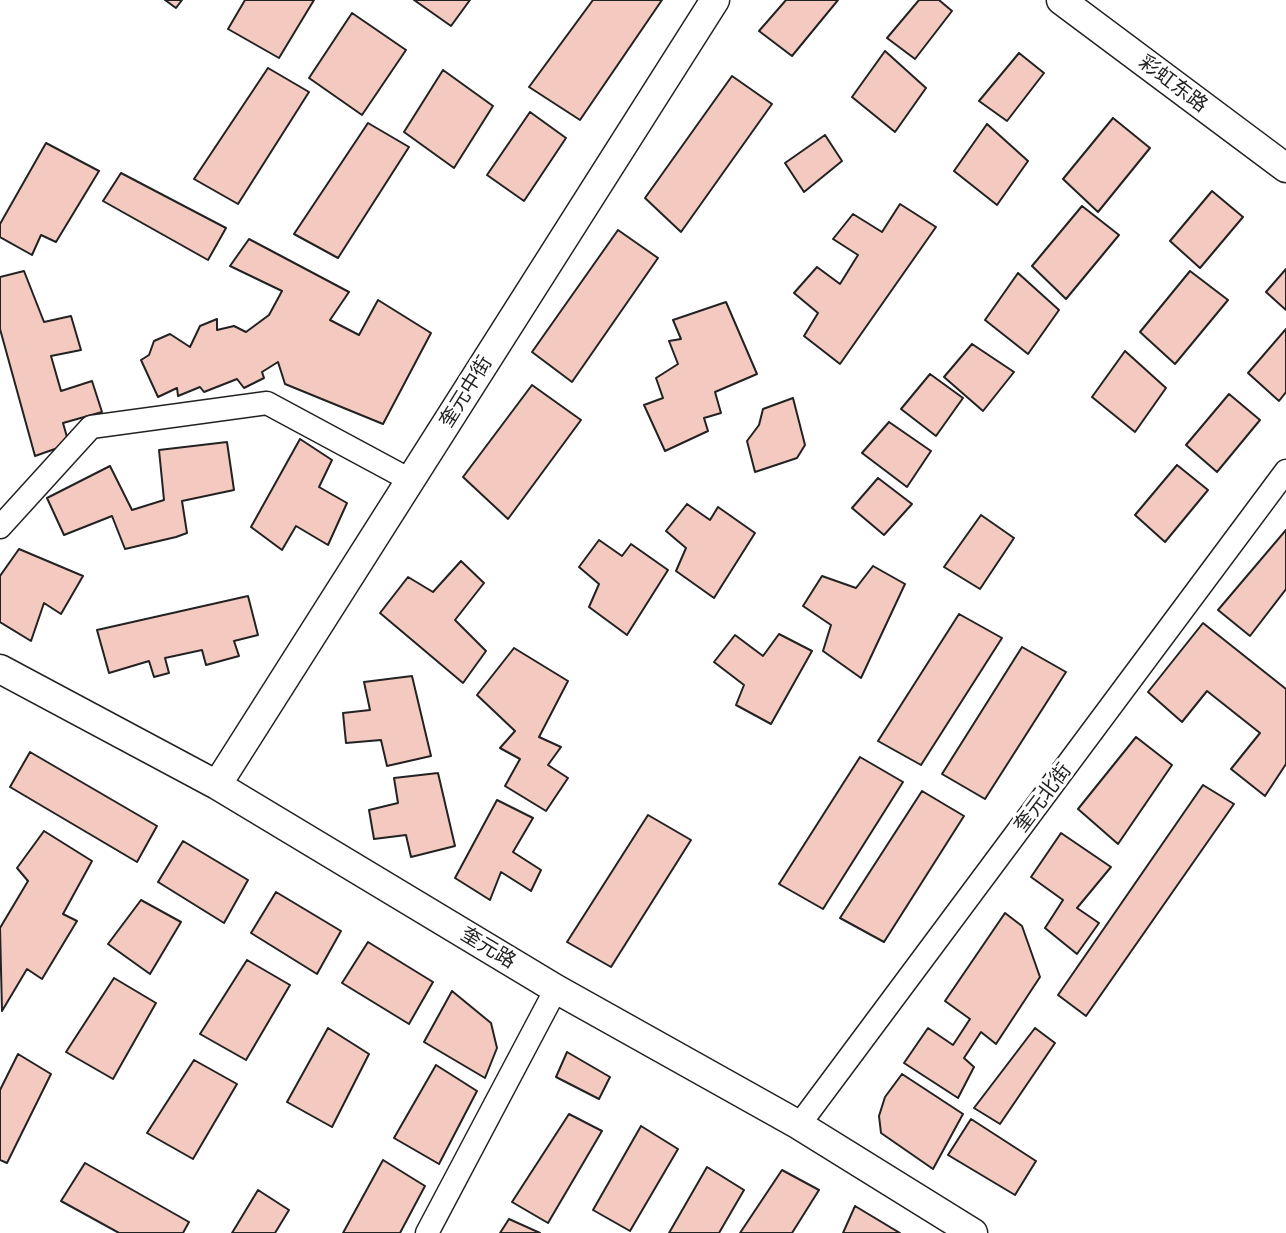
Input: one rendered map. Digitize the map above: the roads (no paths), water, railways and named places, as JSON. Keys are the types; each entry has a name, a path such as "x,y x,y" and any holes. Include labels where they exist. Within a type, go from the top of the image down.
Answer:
{"street":[{"name":"奎元中街","path":"217,785 715,0"},
{"name":"彩虹东路","path":"1061,0 1286,168"},
{"path":"0,527 91,427 267,403 410,480"},
{"name":"奎元北街","path":"799,1125 1286,471"},
{"name":"奎元路","path":"0,669 217,785 556,989 799,1125 973,1233"},
{"path":"427,1233 556,989"}]}
